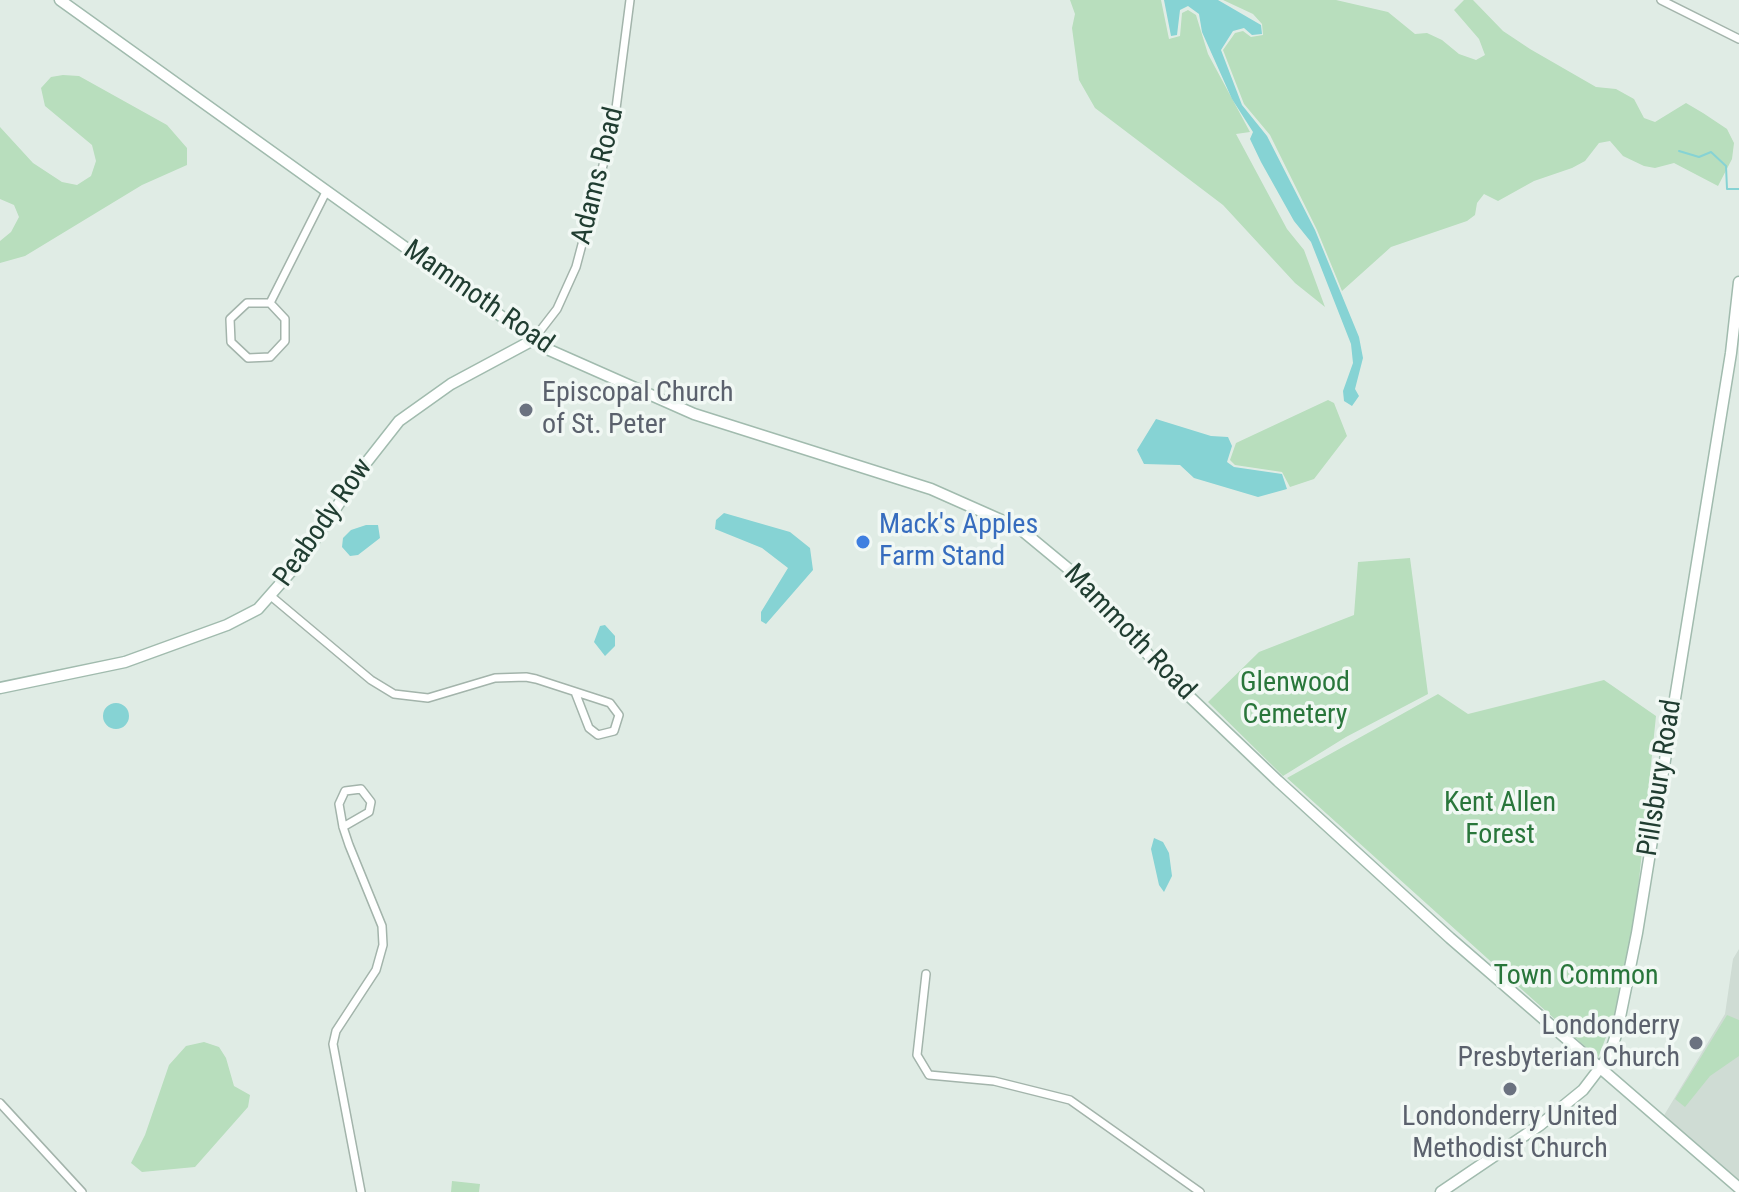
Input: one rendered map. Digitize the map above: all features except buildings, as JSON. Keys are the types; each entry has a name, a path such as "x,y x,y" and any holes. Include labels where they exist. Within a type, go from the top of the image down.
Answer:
{"main road":[{"name":"Mammoth Road","path":"60,0 533,340 582,366 694,414 937,491 1019,528 1071,571 1168,676 1239,745 1450,938 1739,1188"},
{"name":"Pillsbury Road","path":"1441,1192 1551,1117 1583,1090 1601,1069 1617,1032 1629,977 1731,353 1739,282"},
{"name":"Peabody Row","path":"0,688 125,662 227,625 258,609 272,597 302,559 366,463 399,421 439,391 533,340"}],"street":[{"name":"Adams Road","path":"533,340 562,301 576,267 614,124 630,0"},
{"path":"1661,0 1739,39"},
{"path":"270,303 326,192"},
{"path":"247,303 270,303 285,319 285,341 270,357 248,358 231,342 230,319 247,303"},
{"path":"272,597 371,680 394,694 428,698 495,678 516,675 575,692 614,706 619,721 614,731 598,735 589,728 575,692"},
{"path":"343,827 369,812 371,802 361,789 350,788 341,795 339,804 343,827 383,935 376,970 334,1038 361,1192"},
{"path":"926,974 917,1055 929,1075 994,1081 1070,1100 1200,1192"},
{"path":"0,1103 82,1192"}],"shaded area":[{"path":"1739,949 1739,1184 1663,1117 1725,1014 1733,959"}],"green space":[{"path":"1070,0 1161,0 1169,39 1180,36 1182,13 1188,10 1196,15 1208,54 1250,132 1236,134 1287,229 1304,250 1325,307 1295,283 1223,205 1095,108 1079,80 1072,28 1075,14"},
{"path":"1223,0 1336,0 1388,12 1415,34 1427,33 1459,54 1476,60 1485,55 1479,39 1454,10 1464,0 1473,0 1503,31 1530,49 1596,87 1616,89 1634,99 1644,118 1655,122 1686,103 1703,113 1727,129 1734,143 1732,159 1718,186 1674,163 1655,168 1644,166 1623,156 1610,141 1599,143 1585,161 1534,181 1498,201 1484,194 1477,203 1475,215 1467,221 1391,247 1342,291 1317,230 1270,135 1244,104 1223,50 1235,33 1243,31 1251,37 1263,35 1262,24 1253,14"},
{"path":"79,76 167,125 187,148 187,165 142,185 25,256 0,263 0,241 11,232 19,217 14,205 0,199 0,127 33,163 62,182 77,185 91,176 96,161 92,145 45,106 41,88 51,77"},
{"path":"1328,400 1334,403 1347,436 1314,479 1290,487 1282,472 1235,465 1230,460 1236,443"},
{"name":"Glenwood Cemetery","path":"1410,558 1428,694 1346,737 1283,776 1208,702 1259,652 1354,615 1358,562"},
{"name":"Kent Allen Forest","path":"1604,680 1656,716 1635,919 1616,1011 1598,1058 1287,778 1438,694 1468,714"},
{"path":"1727,1015 1739,1020 1739,1056 1710,1076 1685,1107 1675,1099"},
{"path":"204,1042 219,1047 226,1058 234,1086 250,1095 248,1107 195,1167 142,1172 131,1163 145,1135 169,1065 186,1046"},
{"path":"452,1181 480,1184 479,1192 451,1192"}],"water":[{"path":"1164,0 1218,0 1261,25 1262,34 1252,35 1244,28 1233,31 1221,50 1242,105 1267,136 1315,230 1359,337 1363,358 1355,389 1359,396 1352,406 1344,401 1343,391 1353,363 1351,344 1311,242 1294,221 1261,162 1250,139 1253,132 1232,99 1202,32 1199,14 1188,6 1180,10 1177,35 1171,36"},
{"path":"1156,419 1211,436 1228,437 1232,446 1227,462 1234,467 1282,474 1287,489 1258,497 1194,478 1180,465 1144,464 1137,450"},
{"path":"724,513 790,532 810,548 813,570 766,624 761,621 761,612 788,568 762,548 715,529 716,520"},
{"path":"378,525 380,538 358,555 350,556 342,547 343,538 351,530"},
{"path":"605,625 615,636 615,646 605,656 594,642 600,626"},
{"path":"116,703 125,707 129,716 125,725 116,729 107,725 103,716 107,707"},
{"path":"1154,838 1163,842 1169,853 1172,876 1164,892 1159,885 1151,849"}],"waterway":[{"path":"1679,151 1699,157 1711,152 1726,166 1727,189 1739,189"}],"place":[{"name":"Episcopal Church of St. Peter","path":"526,410"},
{"name":"Mack's Apples Farm Stand","path":"863,542"},
{"name":"Londonderry Presbyterian Church","path":"1696,1043"},
{"name":"Londonderry United Methodist Church","path":"1510,1089"}],"park label":[{"name":"Town Common","path":"1576,977"}]}
